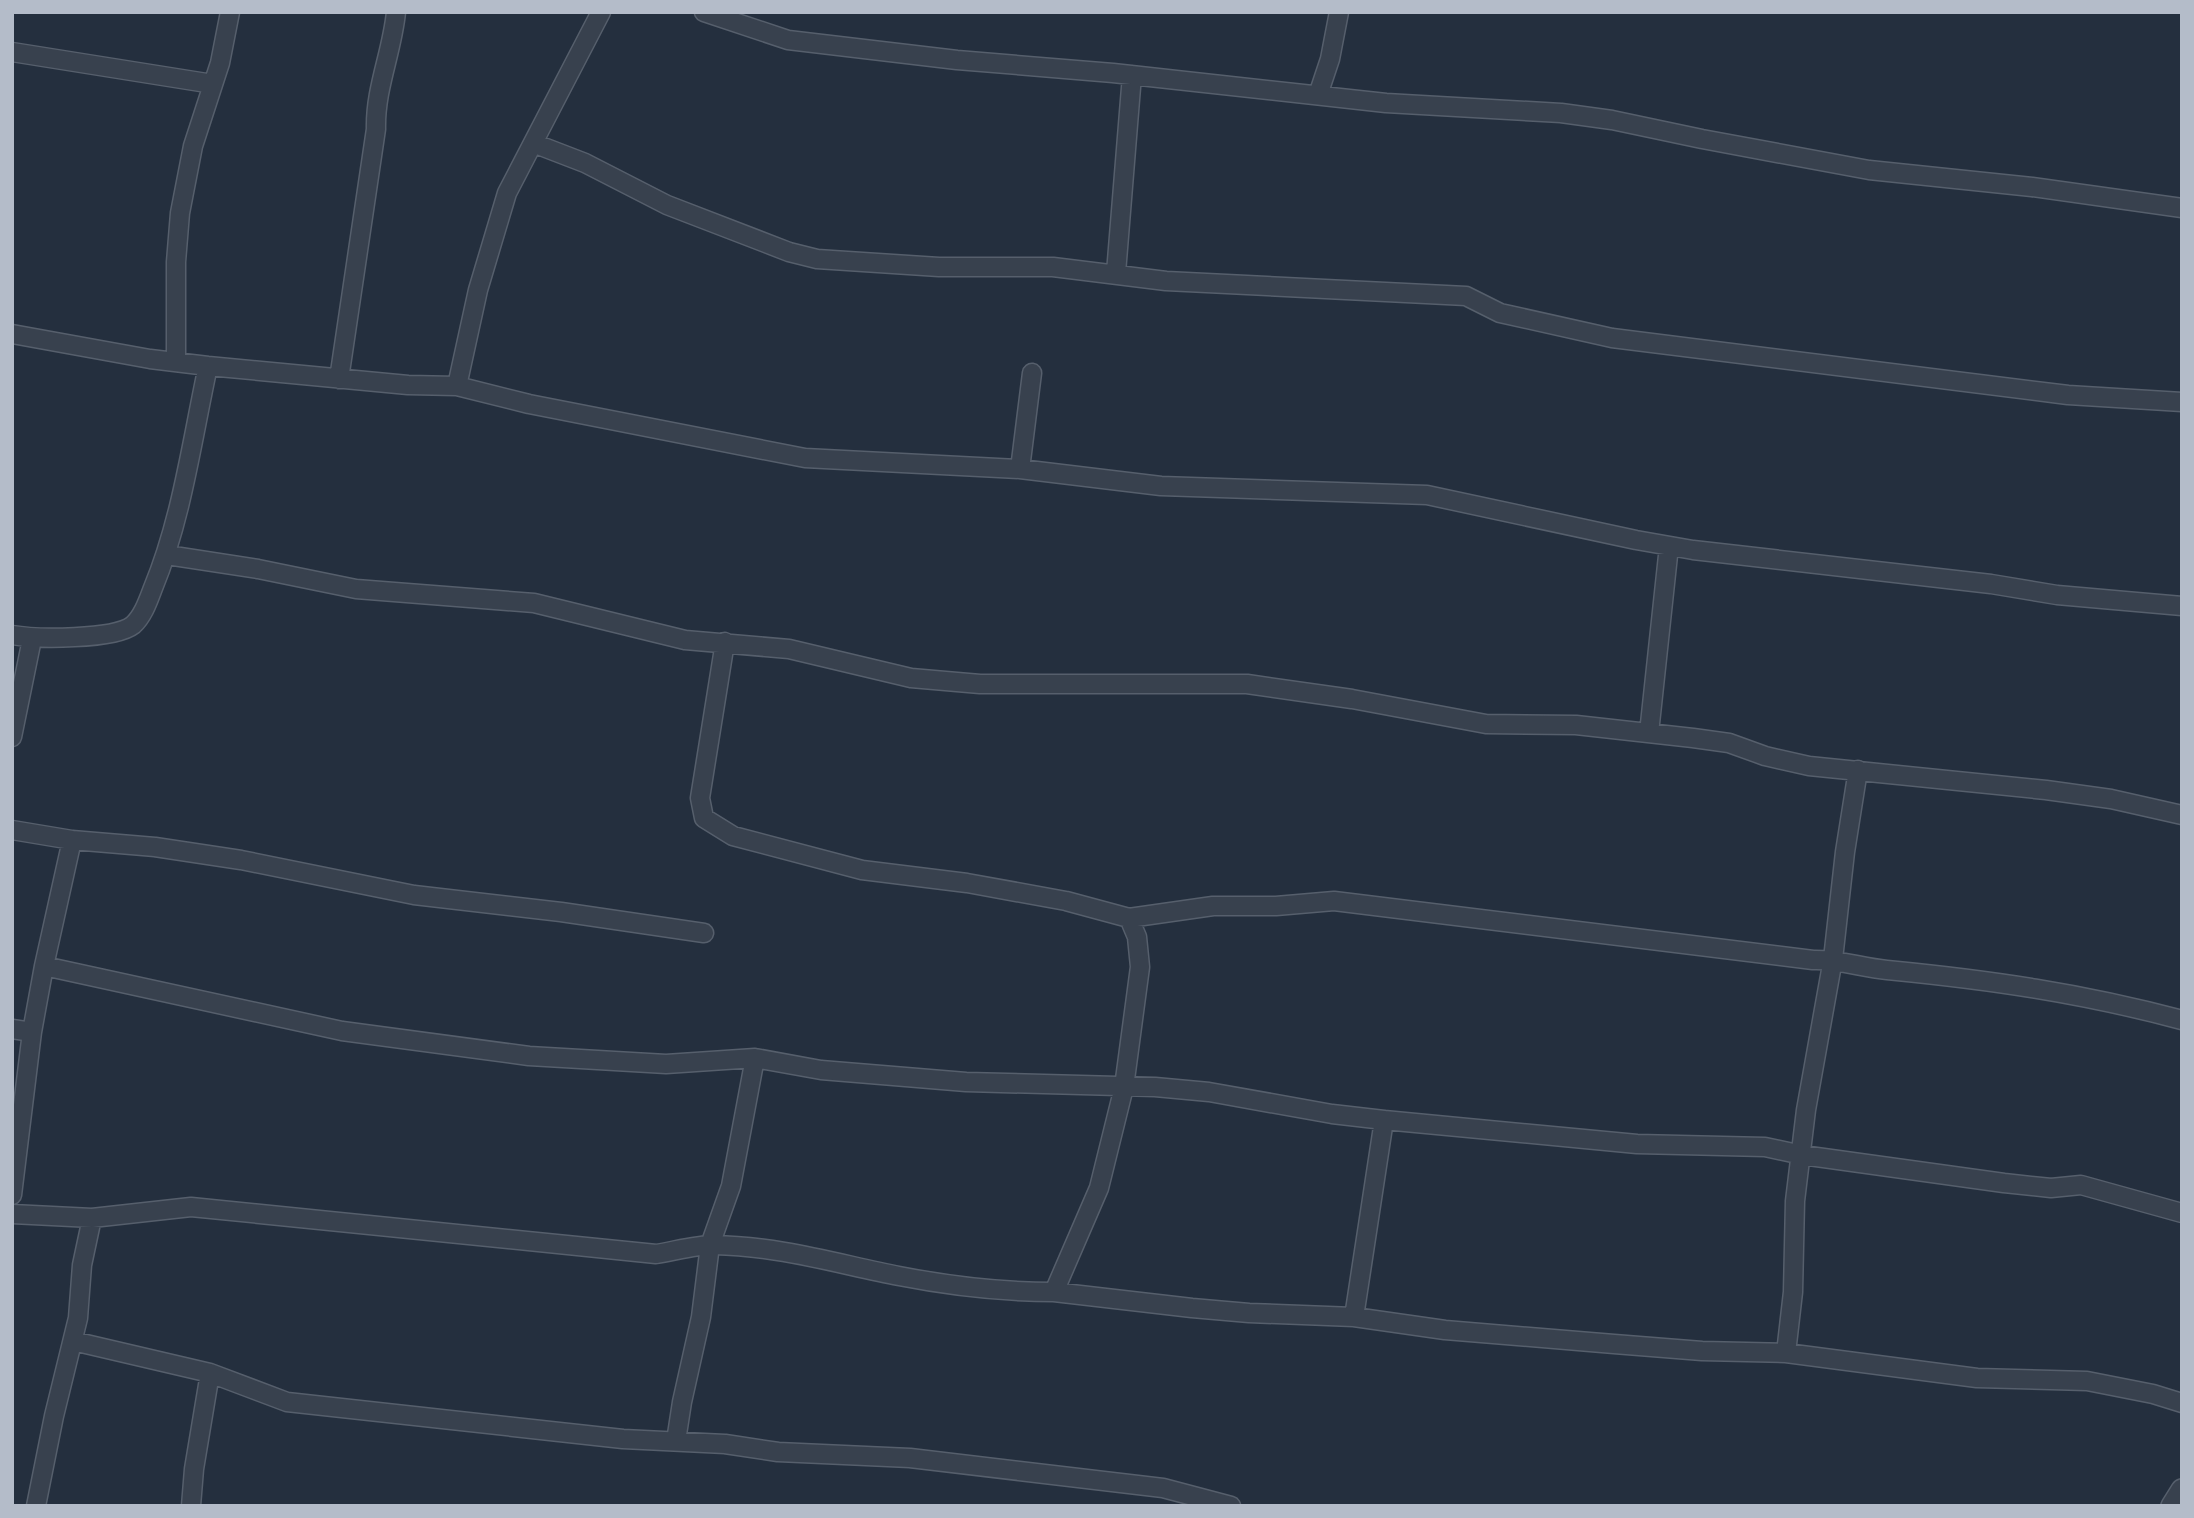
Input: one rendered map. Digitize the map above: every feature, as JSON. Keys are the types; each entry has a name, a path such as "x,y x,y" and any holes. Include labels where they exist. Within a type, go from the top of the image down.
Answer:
{"street":[{"path":"176,362 176,262 180,213 192,146 220,63 230,12"},
{"path":"338,379 376,129 375,104 396,12"},
{"path":"457,386 478,290 507,193 601,12"},
{"path":"704,12 788,40 1428,107 1526,109 1561,113 1612,120 1869,170 2032,187 2182,208"},
{"path":"1318,95 1330,60 1339,12"},
{"path":"12,52 212,85"},
{"path":"1116,273 1132,75"},
{"path":"533,143 585,163 667,205 760,241 817,259 939,267 1053,267 1166,281 1246,287 1312,287 1466,296 1500,313 1612,338 2068,395 2182,402"},
{"path":"12,334 208,366 338,379 457,386 529,404 604,417 774,454 844,461 1020,469 1161,486 1427,495 1669,546 1769,560 1991,584 2057,595 2182,606"},
{"path":"12,635 32,639 101,635 121,631 132,625 144,611 167,555 208,366"},
{"path":"1020,469 1032,373"},
{"path":"1649,733 1669,546"},
{"path":"167,555 258,569 356,589 534,603 684,640 789,649 911,678 980,684 1247,684 1352,699 1486,724 1576,725 1729,743 1765,756 1809,766 2046,790 2182,815"},
{"path":"12,737 32,639"},
{"path":"725,642 700,798 704,818 733,836 862,870 967,883 1054,898 1129,918 1213,906 1276,906 1334,901 1464,915 1667,943 1813,960 1833,959 1878,969 1981,979 2133,1007 2182,1020"},
{"path":"1786,1353 1793,1292 1795,1201 1806,1110 1833,959 1845,852 1858,770"},
{"path":"12,830 72,840 155,846 241,860 414,895 561,912 704,933"},
{"path":"12,1195 32,1032 72,840"},
{"path":"1054,1292 1099,1188 1124,1087 1140,967 1137,937 1129,918"},
{"path":"44,966 342,1031 530,1056 666,1064 755,1058 821,1070 954,1082 1209,1092 1332,1114 1384,1120 1637,1144 1765,1147 1802,1155 2051,1188 2081,1185 2182,1213"},
{"path":"12,1030 32,1032"},
{"path":"676,1441 701,1317 710,1245 731,1185 755,1058"},
{"path":"1354,1317 1384,1120"},
{"path":"12,1214 92,1218 191,1207 656,1254 710,1245 749,1246 966,1287 1054,1292 1226,1311 1354,1317 1445,1330 1587,1342 1703,1351 1786,1353 1977,1378 2087,1381 2153,1394 2182,1404"},
{"path":"36,1506 78,1318 82,1265 92,1218"},
{"path":"73,1341 209,1373 286,1402 623,1439 910,1458 1163,1488 1231,1506"},
{"path":"191,1506 209,1373"},
{"path":"2172,1506 2182,1490"}]}
